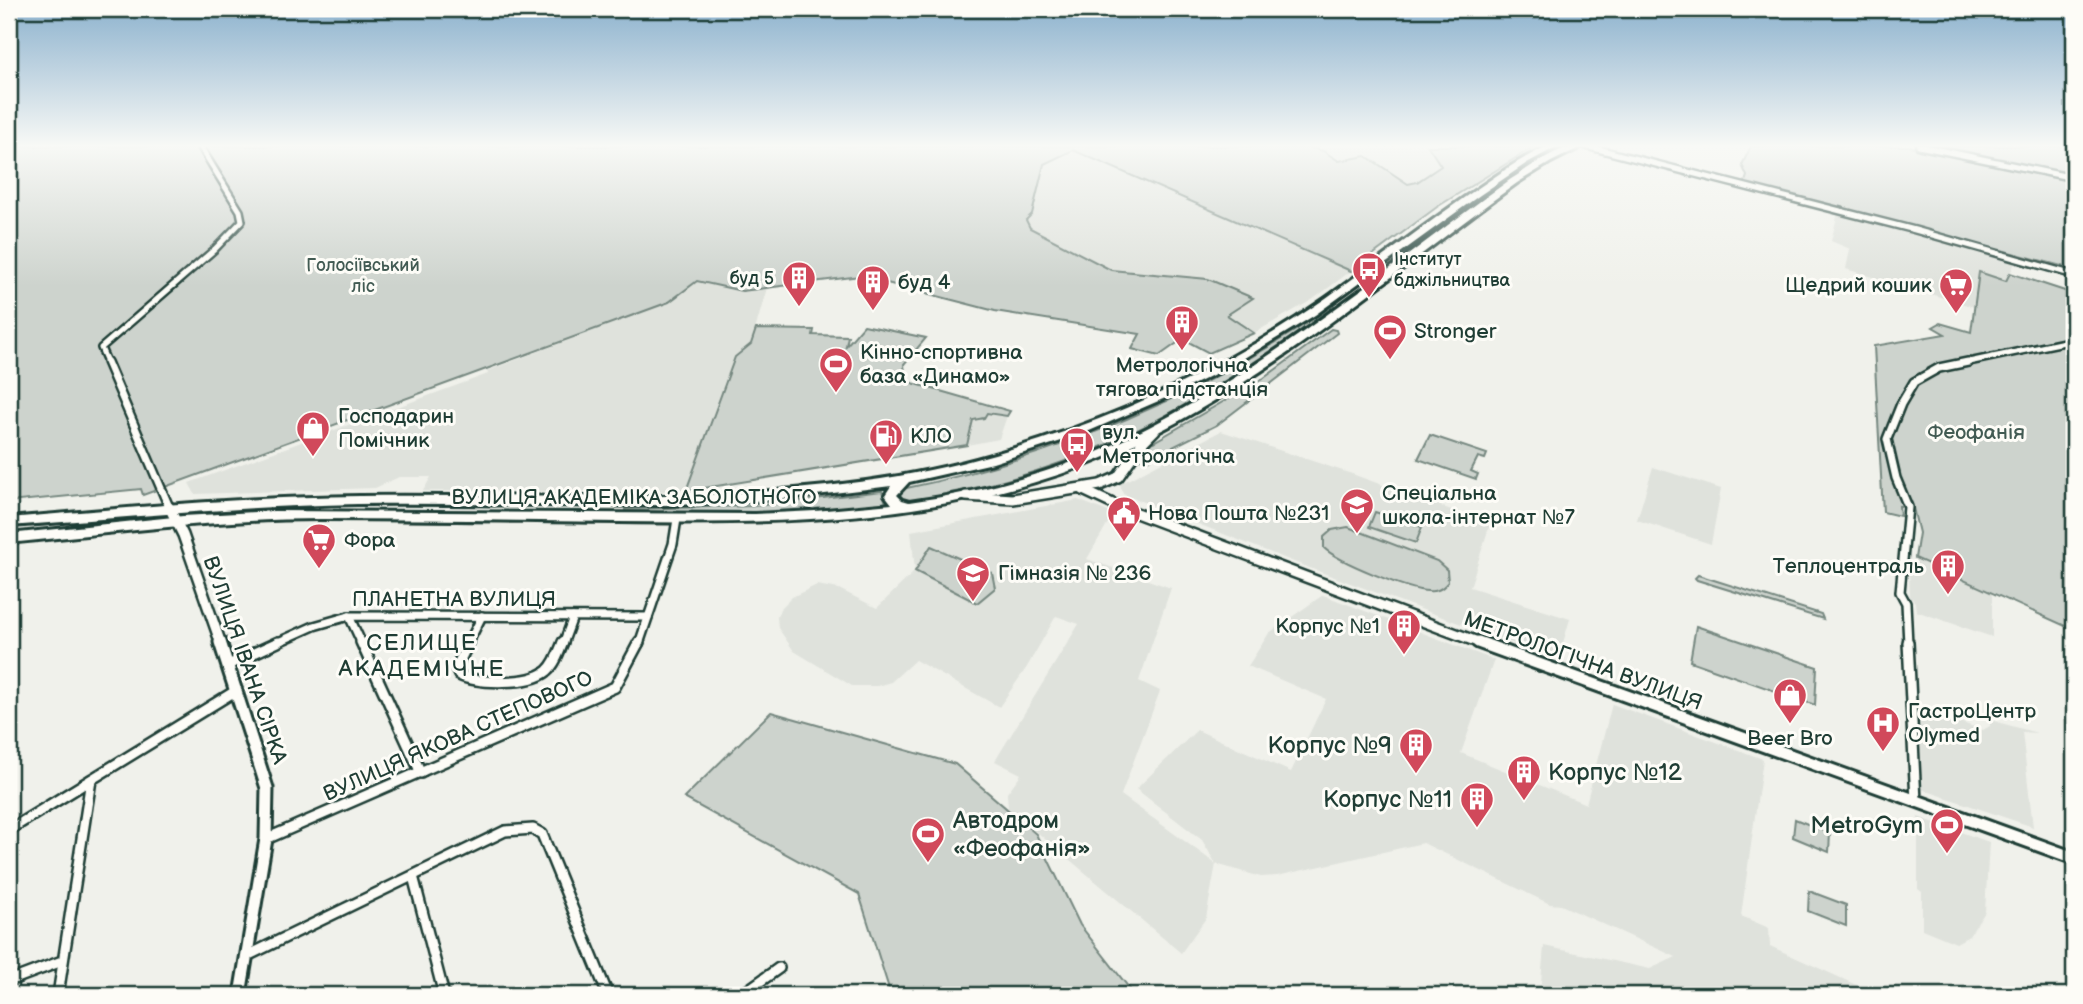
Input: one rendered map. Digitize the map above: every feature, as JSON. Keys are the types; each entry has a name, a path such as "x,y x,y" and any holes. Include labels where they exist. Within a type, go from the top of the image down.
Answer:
{"highway":[{"name":"ВУЛИЦЯ АКАДЕМІКА ЗАБОЛОТНОГО","path":"9,522 169,508 348,500 726,501 816,493 907,479 998,457 1072,434 1156,397 1247,352 1311,313 1477,193"},
{"name":"ВУЛИЦЯ АКАДЕМІКА ЗАБОЛОТНОГО","path":"9,539 176,521 295,515 801,518 910,507 966,496 1068,468 1157,428 1261,367 1497,193"},
{"path":"907,479 898,485 891,495 898,504 910,507"}],"street":[{"path":"169,508 136,424 101,348 215,249 242,221 240,211 229,193"},
{"path":"1769,193 2074,275"},
{"path":"1916,801 1906,603 1900,592 1908,507 1896,478 1887,439 1900,404 1914,382 1939,368 2074,340"},
{"path":"966,496 1013,499 1083,490 1118,477 1141,444 1157,428"},
{"name":"МЕТРОЛОГІЧНА ВУЛИЦЯ","path":"1083,490 1115,505 1420,622 2074,858"},
{"name":"ВУЛИЦЯ ІВАНА СІРКА","path":"169,508 237,690 267,788 264,856 240,995"},
{"name":"ВУЛИЦЯ ЯКОВА СТЕПОВОГО","path":"266,839 615,687 638,649 676,534 677,519"},
{"path":"349,616 421,772"},
{"name":"ПЛАНЕТНА ВУЛИЦЯ","path":"228,666 314,626 349,616 649,617"},
{"path":"482,616 456,668 459,675 467,679 520,680 543,674 552,666 573,617"},
{"path":"9,830 237,690"},
{"path":"58,995 91,780"},
{"path":"247,956 505,831 533,829 542,834 608,995"},
{"path":"413,876 444,995"},
{"path":"9,981 62,961"},
{"path":"741,995 779,968"}],"shaded area":[{"path":"1037,193 1170,193 1351,271 1312,300 1254,333 1227,315 1252,299 1208,279 1111,270 1030,228 1026,220 1032,214"},
{"path":"1838,213 2016,260 2007,281 1979,273 1974,307 1846,269 1850,249 1831,241"},
{"path":"697,281 742,291 767,288 751,344 735,357 686,491 423,491 431,477 399,477 375,488 195,494 189,483 488,374 487,371 669,302"},
{"path":"986,413 1007,416 999,439 967,445 973,420"},
{"name":"Спеціальна школа-інтернат №7","path":"1221,431 1352,474 1490,524 1470,587 1570,619 1558,660 1299,564 1123,494 1120,484"},
{"path":"1653,467 1721,489 1711,544 1637,520"},
{"path":"1078,500 1113,514 1087,559 1171,588 1139,681 1160,691 1121,795 1216,864 1206,918 1181,953 1008,808 1007,793 1021,774 995,761 1079,624 1056,616 1027,667 999,707 915,660 891,682 877,686 852,686 794,651 778,628 777,617 780,609 792,597 817,585 839,589 877,608 915,571 911,531"},
{"path":"1915,558 1992,593 1992,637 1916,611 1915,602 1910,597 1909,571 1915,571"},
{"path":"1323,595 1494,660 1461,753 1586,804 1612,704 1763,759 1741,916 1769,928 1770,946 1865,989 1864,995 1540,995 1544,946 1650,969 1676,957 1561,905 1550,904 1423,843 1277,876 1261,877 1216,864 1202,840 1136,789 1197,730 1291,772 1326,699 1248,666 1269,633"},
{"path":"1918,708 1983,730 1990,726 1990,720 2037,733 2022,732 2033,827 1921,789"},
{"path":"1918,817 1989,842 1985,912 1969,936 1956,943 1922,929 1922,892 1918,889"}],"green space":[{"name":"Голосіївський ліс","path":"9,193 1037,193 1032,214 1026,220 1030,228 1111,270 1208,279 1253,298 1227,315 1254,333 1209,353 1183,339 1159,356 1132,349 1140,334 995,311 860,276 742,291 697,281 669,302 143,495 141,489 9,502"},
{"name":"Голосіївський ліс","path":"1171,193 1460,193 1351,271"},
{"path":"1774,193 2074,193 2074,272 2066,267 2001,250 2000,253"},
{"name":"Феофанія","path":"1979,272 2006,281 2010,273 2074,294 2074,630 1915,558 1919,533 1913,508 1899,506 1900,516 1883,512 1874,346 1945,334 1933,327 1940,323 1971,332"},
{"path":"1332,306 1245,369 1153,422 1105,445 1004,481 923,499 898,497 902,489 1015,460 1126,419 1232,368"},
{"name":"Кінно-спортивна база «Динамо»","path":"864,325 926,338 904,364 905,374 902,380 1010,411 1007,416 987,413 984,418 973,420 967,445 686,491 735,357 751,344 756,329 814,330 813,335 848,336 846,346"},
{"path":"1331,329 1337,333 1217,425 1147,460 1139,459 1152,443 1264,378"},
{"path":"1430,435 1487,454 1485,459 1478,457 1471,471 1478,474 1476,479 1418,459"},
{"path":"882,491 886,503 821,510 756,513 625,511 755,506"},
{"path":"1375,512 1422,527 1416,543 1369,527"},
{"path":"1348,527 1437,561 1447,570 1448,582 1437,590 1419,590 1391,581 1331,554 1324,548 1324,537 1332,530"},
{"path":"931,546 992,573 995,588 977,603 915,571"},
{"path":"1698,575 1821,614 1823,619 1697,580 1695,578"},
{"path":"1696,626 1817,667 1815,705 1690,661"},
{"name":"Автодром «Феофанія»","path":"771,712 955,764 1036,834 1080,925 1133,993 1144,995 891,995 859,894 684,798"},
{"path":"1795,819 1830,833 1829,852 1793,837"},
{"path":"1809,891 1846,905 1846,926 1808,911"}],"place":[{"name":"Інститут бджільництва","path":"1369,299"},
{"name":"буд 5","path":"799,308"},
{"name":"буд 4","path":"873,312"},
{"name":"Щедрий кошик","path":"1956,315"},
{"name":"Метрологічна тягова підстанція","path":"1182,352"},
{"name":"Stronger","path":"1390,361"},
{"name":"Кінно-спортивна база «Динамо»","path":"836,394"},
{"name":"Господарин Помічник","path":"313,458"},
{"name":"КЛО","path":"886,466"},
{"name":"вул. Метрологічна","path":"1077,474"},
{"name":"Спеціальна школа-інтернат №7","path":"1357,535"},
{"name":"Нова Пошта №231","path":"1124,543"},
{"name":"Фора","path":"319,570"},
{"name":"Теплоцентраль","path":"1948,596"},
{"name":"Гімназія № 236","path":"973,603"},
{"name":"Корпус №1","path":"1404,656"},
{"name":"Beer Bro","path":"1790,725"},
{"name":"ГастроЦентр Olymed","path":"1883,753"},
{"name":"Корпус №9","path":"1416,775"},
{"name":"Корпус №12","path":"1524,802"},
{"name":"Корпус №11","path":"1477,829"},
{"name":"MetroGym","path":"1947,855"},
{"name":"Автодром «Феофанія»","path":"928,864"}],"district":[{"name":"СЕЛИЩЕ АКАДЕМІЧНЕ","path":"422,656"}]}
